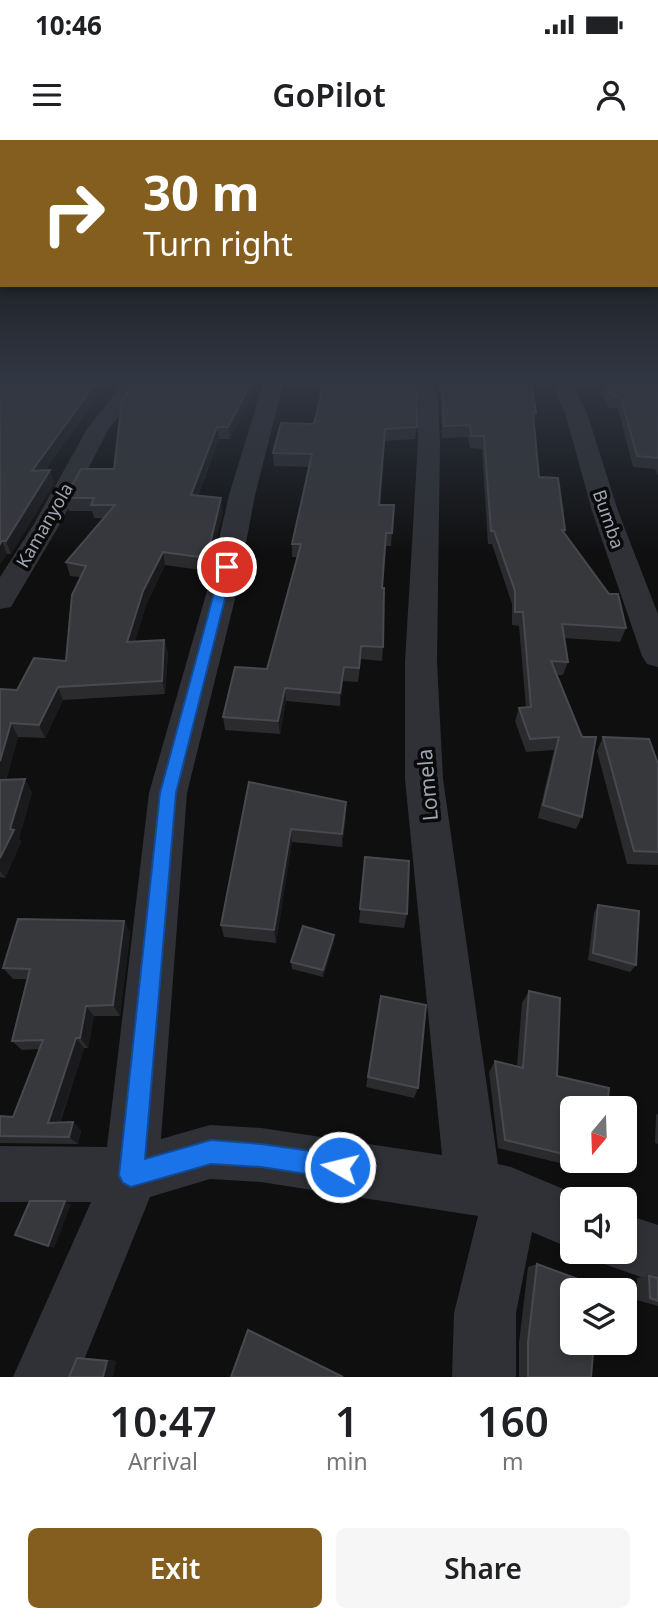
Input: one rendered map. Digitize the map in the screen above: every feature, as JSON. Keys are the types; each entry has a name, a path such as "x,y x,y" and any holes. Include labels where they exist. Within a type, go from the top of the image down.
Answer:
{"street":[{"name":"Kamanyola","path":"0,600 47,524 93,439"},
{"path":"45,1377 131,1175 168,793 222,591 242,495 258,439"},
{"name":"Lomela","path":"429,439 421,662 425,779 492,1191 484,1377"},
{"name":"Bumba","path":"584,439 605,511 658,656"},
{"path":"0,1174 131,1175 211,1152 261,1155 492,1191 560,1216"},
{"path":"637,1247 658,1254"}],"building":[{"path":"0,439 55,439 32,471 50,470 6,541 0,544"},
{"path":"118,439 213,439 191,495 221,498 211,540 199,557 163,552 143,591 127,642 164,640 162,681 58,687 39,725 11,723 0,761 0,689 17,690 34,658 66,661 72,595 86,566 66,562 115,505 91,505 94,498 65,498 81,469 114,469"},
{"path":"277,439 384,439 379,505 394,505 392,533 386,533 382,588 383,647 361,646 359,668 344,667 340,693 285,688 278,721 223,717 235,667 267,669 301,544 292,544 312,454 273,453"},
{"path":"484,439 535,439 539,477 558,478 565,530 562,530 609,594 618,594 626,628 562,624 568,662 551,661 582,737 596,737 582,817 543,805 559,737 530,739 519,708 531,707 523,612 515,612 515,591 494,531 491,531"},
{"path":"632,439 658,439 658,458 637,456"},
{"path":"603,737 649,739 658,764 658,852 634,851"},
{"path":"25,779 10,829 14,830 0,858 0,780"},
{"path":"249,782 346,802 342,834 291,829 274,930 221,925"},
{"path":"365,857 409,861 407,914 360,909"},
{"path":"598,905 639,911 636,965 593,953"},
{"path":"18,919 124,921 113,1005 86,1006 80,1038 76,1038 48,1123 73,1122 69,1137 0,1136 0,1116 13,1117 43,1040 12,1041 30,969 3,968"},
{"path":"303,926 334,935 323,970 291,962"},
{"path":"529,991 560,998 557,1076 609,1088 608,1096 560,1096 560,1153 505,1140 495,1061 523,1068"},
{"path":"381,996 426,1005 418,1088 368,1077"},
{"path":"30,1201 65,1201 48,1246 15,1235"},
{"path":"537,1264 575,1278 560,1278 560,1355 593,1355 591,1377 528,1377 528,1342"},
{"path":"649,1276 658,1278 658,1301 650,1298"},
{"path":"248,1330 343,1377 231,1377"},
{"path":"77,1358 107,1361 103,1377 69,1377"}],"route":[{"path":"227,567 168,793 131,1175 211,1152 261,1155 340,1167"}]}
